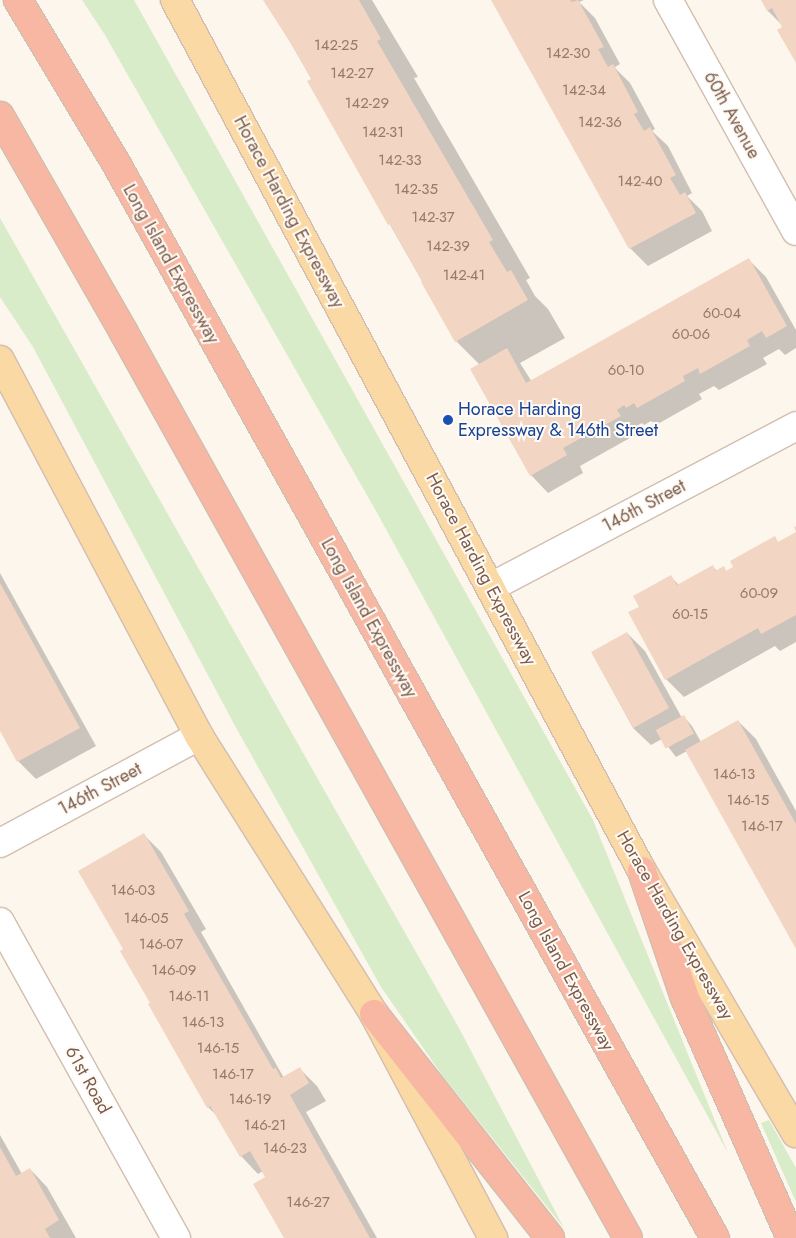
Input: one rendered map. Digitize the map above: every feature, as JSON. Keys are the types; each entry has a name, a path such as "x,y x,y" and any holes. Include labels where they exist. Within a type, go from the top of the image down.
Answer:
{"highway":[{"name":"Long Island Expressway","path":"18,0 121,174 715,1238"},
{"path":"0,116 133,348 628,1238"},
{"path":"642,871 685,998 791,1238"},
{"path":"374,1014 550,1238"}],"main road":[{"name":"Horace Harding Expressway","path":"175,0 642,871 796,1133"},
{"path":"0,360 199,736 374,1014 493,1238"}],"street":[{"name":"60th Avenue","path":"668,0 796,230"},
{"name":"146th Street","path":"491,587 796,426"},
{"name":"146th Street","path":"0,843 199,736"},
{"name":"61st Road","path":"0,922 176,1238"}],"green space":[{"path":"82,0 134,0 593,820 728,1153 376,511 105,35"},
{"path":"0,218 459,1028 564,1228 442,1075 381,987 234,724 33,347 0,297"},
{"path":"769,1120 796,1168 796,1202 761,1123"}],"building":[{"path":"263,0 359,0 381,39 377,41 493,240 489,242 507,272 511,270 528,300 455,342 390,224 388,225 307,81 311,79 295,50"},
{"path":"491,0 570,0 572,2 578,0 604,47 598,49 608,67 613,64 638,112 634,114 644,131 650,127 676,175 670,178 680,195 685,192 696,213 629,249"},
{"path":"761,0 796,0 796,63 777,30 782,27 772,8 767,11"},
{"path":"749,258 787,326 766,338 762,331 747,340 750,346 700,374 698,368 683,376 685,381 637,408 634,403 626,408 624,405 617,410 621,416 563,448 567,455 530,476 470,369 507,348 526,383"},
{"path":"796,532 796,615 761,634 758,628 665,680 628,612 639,607 633,596 671,575 677,585 713,565 715,571 724,566 726,571 733,567 730,561 775,536 778,542"},
{"path":"0,583 80,728 17,762 0,731"},
{"path":"627,632 669,708 633,728 591,652"},
{"path":"684,715 694,734 666,749 656,730"},
{"path":"738,720 796,824 796,949 685,750"},
{"path":"144,833 189,911 184,914 273,1069 276,1068 281,1078 300,1067 309,1083 290,1095 370,1238 284,1238 253,1184 265,1177 250,1151 240,1157 210,1106 207,1108 148,1004 150,1003 120,951 123,949 78,871"},
{"path":"0,1147 16,1176 30,1168 59,1220 45,1229 50,1238 0,1238"}],"place":[{"name":"Horace Harding Expressway & 146th Street","path":"448,420"}]}
